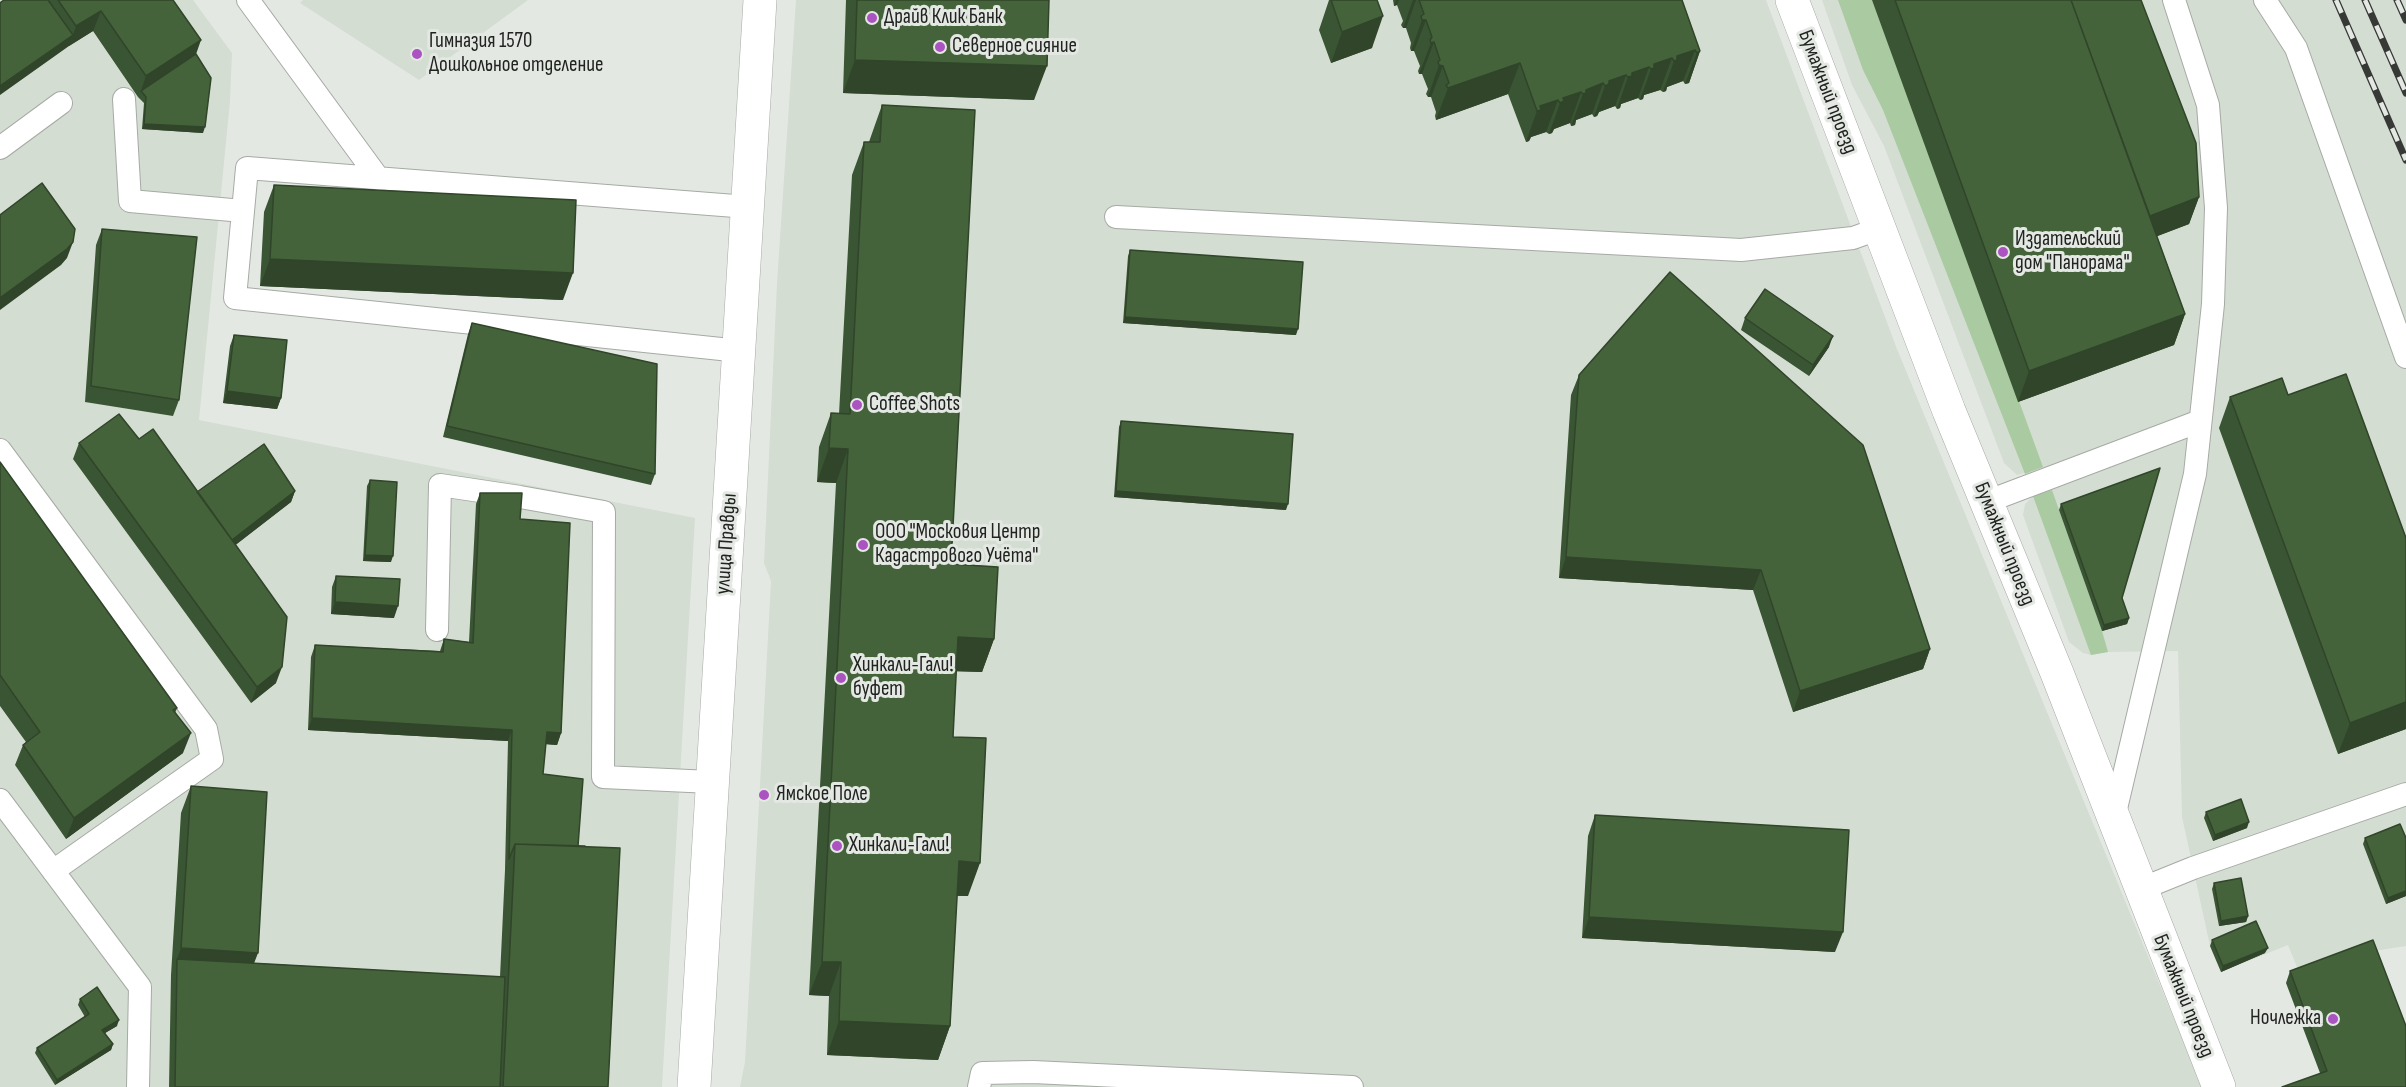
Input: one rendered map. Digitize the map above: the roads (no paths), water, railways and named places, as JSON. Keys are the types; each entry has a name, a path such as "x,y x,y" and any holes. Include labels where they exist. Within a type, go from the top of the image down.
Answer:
{"street":[{"name":"улица Правды","path":"694,1087 760,0"},
{"name":"Бумажный проезд","path":"1792,0 1878,229 1986,502 2057,673 2219,1087"}],"lane":[{"path":"248,0 379,179"},
{"path":"2113,819 2195,474 2212,304 2216,208 2208,105 2174,0"},
{"path":"2265,0 2296,48 2406,357"},
{"path":"124,99 130,201 243,211"},
{"path":"0,148 61,103"},
{"path":"740,351 235,298 247,168 748,207"},
{"path":"1116,217 1741,250 1853,238 1878,229"},
{"path":"1986,502 2200,421"},
{"path":"0,450 206,729 212,759 53,871"},
{"path":"436,630 440,485 520,496 604,512 603,777 711,782"},
{"path":"2141,889 2193,868 2406,794"},
{"path":"0,800 140,987 138,1087"},
{"path":"979,1087 982,1073 1033,1072 1353,1087"}],"railway":[{"path":"2336,0 2406,160"},
{"path":"2365,0 2406,93"},
{"path":"2397,0 2406,20"}],"place":[{"name":"Драйв Клик Банк","path":"872,18"},
{"name":"Северное сияние","path":"940,47"},
{"name":"Гимназия 1570 Дошкольное отделение","path":"417,54"},
{"name":"Издательский дом \"Панорама\"","path":"2003,252"},
{"name":"Coffee Shots","path":"857,405"},
{"name":"ООО \"Московия Центр Кадастрового Учёта\"","path":"863,545"},
{"name":"Хинкали-Гали! буфет","path":"841,678"},
{"name":"Ямское Поле","path":"764,795"},
{"name":"Хинкали-Гали!","path":"837,846"},
{"name":"Ночлежка","path":"2333,1019"}]}
